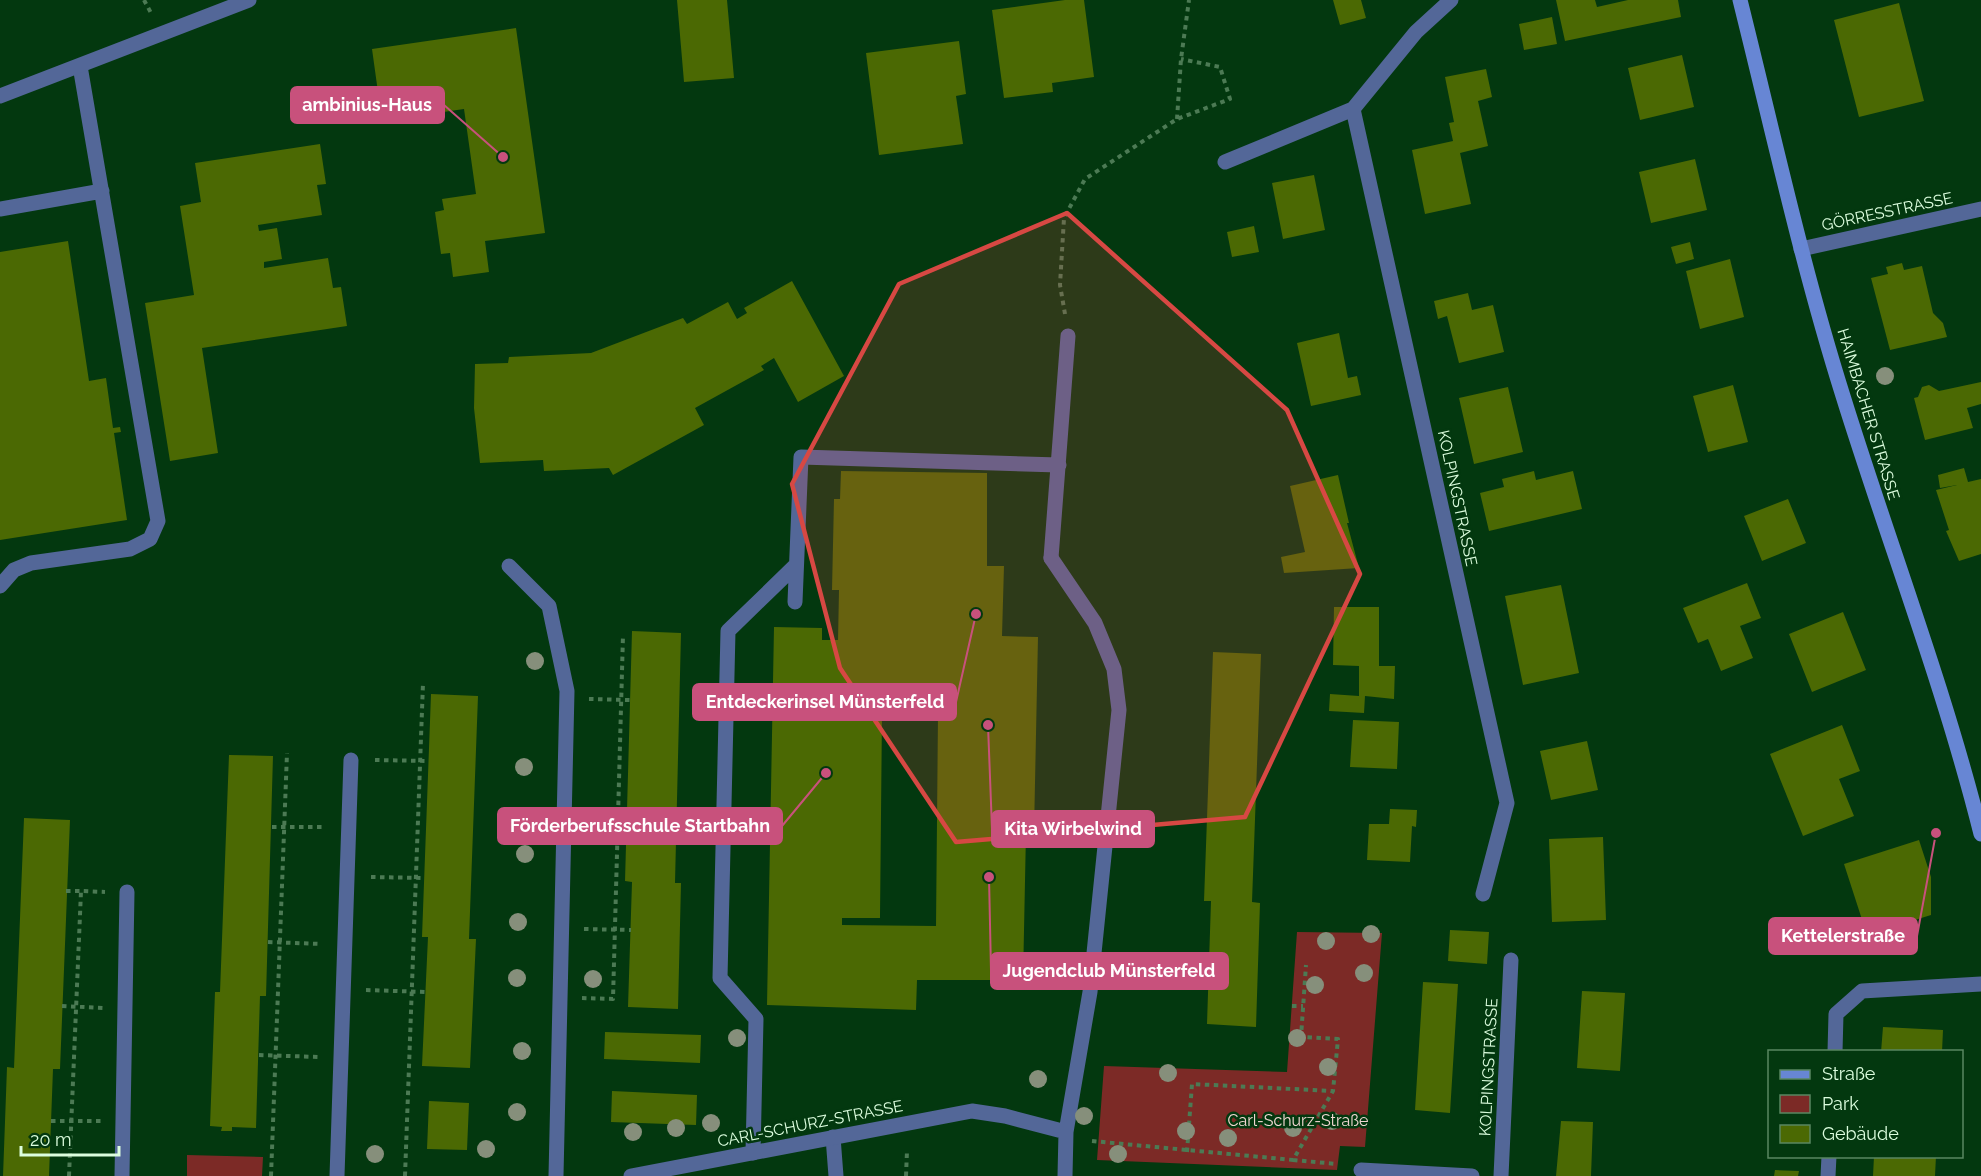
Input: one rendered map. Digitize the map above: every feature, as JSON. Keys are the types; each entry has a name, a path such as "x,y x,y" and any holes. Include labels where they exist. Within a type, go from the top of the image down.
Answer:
{"main road":[{"name":"HAIMBACHER STRASSE","path":"1740,0 1802,249 1842,393 1944,710 1981,834"}],"street":[{"path":"0,96 249,0"},
{"path":"1226,162 1353,109 1416,32 1451,0"},
{"path":"0,586 14,570 31,563 130,549 150,539 158,521 80,66"},
{"name":"KOLPINGSTRASSE","path":"1353,109 1507,803 1484,894"},
{"path":"0,209 102,191"},
{"name":"GÖRRESSTRASSE","path":"1802,249 1981,209"},
{"path":"1065,1176 1066,1132 1090,992 1119,710 1114,669 1095,623 1051,558 1068,336"},
{"path":"795,602 801,457 1059,465"},
{"path":"509,566 549,606 568,699 556,1176"},
{"path":"753,1153 756,1019 720,978 728,631 795,566"},
{"path":"337,1176 345,876 351,760"},
{"path":"122,1176 127,892"},
{"name":"KOLPINGSTRASSE","path":"1501,1176 1512,960"},
{"path":"1834,1050 1836,1014 1862,992 1981,984"},
{"name":"CARL-SCHURZ-STRASSE","path":"631,1176 972,1111 1005,1116 1066,1132"},
{"path":"833,1137 836,1176"},
{"path":"1828,1176 1829,1158"},
{"path":"1361,1170 1472,1176"}],"path":[{"path":"1177,119 1181,58 1189,0"},
{"path":"1068,336 1060,285 1064,218 1085,179 1177,119 1230,99 1220,67 1181,58"},
{"path":"560,997 614,999 623,635"},
{"path":"405,1176 423,683"},
{"path":"568,699 630,700"},
{"path":"271,1176 287,753"},
{"path":"351,760 428,761"},
{"path":"565,816 627,816"},
{"path":"272,827 347,828"},
{"path":"345,876 424,878"},
{"path":"66,891 127,892"},
{"path":"69,1176 81,891"},
{"path":"562,928 631,930"},
{"path":"268,942 344,944"},
{"path":"1293,1160 1333,1090 1338,1039 1301,1037 1306,966"},
{"path":"342,989 425,992"},
{"path":"62,1006 76,1007"},
{"path":"1292,1006 1303,1006"},
{"path":"259,1055 340,1058"},
{"path":"1187,1152 1192,1084 1333,1090"},
{"path":"51,1120 123,1121"},
{"path":"1092,1141 1187,1152 1338,1164"},
{"path":"906,1176 907,1152"}],"highlighted area":[{"path":"1067,213 1287,410 1360,574 1245,817 956,842 840,668 792,484 899,284"}],"green space":[{"name":"Carl-Schurz-Straße","path":"1297,932 1382,933 1365,1147 1340,1146 1337,1170 1097,1160 1104,1066 1287,1072"},
{"path":"187,1155 263,1157 262,1176 187,1176"}],"building":[{"path":"677,0 727,0 734,78 684,82"},
{"path":"1065,0 1084,0 1094,77 1052,83 1053,92 1004,98 992,10"},
{"path":"1333,0 1361,0 1366,18 1340,25"},
{"path":"1556,0 1595,0 1597,7 1628,0 1678,0 1681,17 1565,41"},
{"path":"1899,3 1924,101 1859,117 1834,20"},
{"path":"1552,17 1557,44 1524,50 1519,24"},
{"path":"516,28 545,233 485,241 489,272 453,277 450,253 441,254 435,212 444,210 442,199 476,194 464,109 382,121 372,49"},
{"path":"959,41 966,94 956,96 963,144 879,155 866,53"},
{"path":"1682,55 1694,107 1640,120 1628,68"},
{"path":"1486,69 1492,97 1478,101 1488,146 1460,153 1471,204 1425,214 1412,150 1453,141 1449,123 1454,122 1445,77"},
{"path":"320,144 326,184 317,185 322,215 258,225 259,231 277,228 282,259 264,262 264,268 328,258 333,288 341,287 347,326 202,348 218,453 170,461 145,303 194,295 180,206 201,202 195,163"},
{"path":"1695,159 1707,210 1651,223 1639,172"},
{"path":"1314,175 1325,230 1283,239 1272,183"},
{"path":"1254,226 1259,252 1232,257 1227,232"},
{"path":"68,241 89,381 106,378 113,428 120,427 121,432 114,433 127,520 0,540 0,252"},
{"path":"1690,242 1694,259 1676,264 1671,247"},
{"path":"1730,259 1744,317 1700,329 1686,271"},
{"path":"1902,263 1904,270 1922,266 1933,313 1943,323 1947,337 1890,350 1871,278 1888,274 1886,267"},
{"path":"792,281 844,376 798,402 774,358 761,366 764,370 695,408 704,425 613,475 609,468 544,471 543,460 480,463 474,408 475,364 508,363 509,357 591,353 683,318 687,324 728,302 737,319 747,313 744,308"},
{"path":"1468,293 1472,310 1493,305 1504,352 1459,363 1447,316 1438,319 1434,301"},
{"path":"1339,333 1348,378 1357,376 1361,395 1311,406 1297,343"},
{"path":"1981,382 1981,404 1967,408 1973,428 1925,440 1914,398 1918,397 1922,387 1929,385 1939,391"},
{"path":"1733,385 1748,442 1708,452 1693,396"},
{"path":"1508,387 1523,452 1474,464 1459,398"},
{"path":"1964,468 1968,482 1981,479 1981,554 1959,561 1946,531 1949,530 1936,490 1957,485 1940,488 1938,475"},
{"path":"841,471 987,473 987,566 1004,566 1002,636 1038,637 1034,832 1026,832 1023,980 917,980 916,1010 767,1005 774,627 822,628 822,640 838,640 839,590 832,590 834,499 840,499","holes":["882,713 938,714 936,926 842,925 842,918 880,918"]},
{"path":"1534,471 1536,480 1573,471 1582,509 1489,531 1480,493 1504,487 1502,479"},
{"path":"1338,475 1359,568 1284,573 1281,557 1305,552 1290,486"},
{"path":"1788,499 1806,543 1762,561 1744,516"},
{"path":"1747,583 1761,618 1740,626 1753,658 1721,671 1708,639 1698,643 1683,608"},
{"path":"1561,585 1579,673 1523,685 1505,596"},
{"path":"1334,607 1379,607 1379,666 1395,666 1394,699 1365,696 1364,713 1329,711 1330,694 1359,696 1359,666 1333,665"},
{"path":"1843,612 1866,670 1812,692 1789,634"},
{"path":"632,631 681,633 675,883 681,883 678,1009 628,1007 632,882 625,881"},
{"path":"1213,652 1261,654 1252,902 1260,903 1256,1027 1207,1024 1211,901 1204,901"},
{"path":"431,694 478,696 469,939 476,939 470,1068 422,1066 428,937 422,937"},
{"path":"1353,720 1399,722 1397,769 1350,767"},
{"path":"1842,725 1860,771 1839,779 1854,816 1803,836 1770,754"},
{"path":"1587,741 1598,790 1551,800 1540,751"},
{"path":"229,755 273,756 266,996 260,996 256,1128 232,1127 232,1131 221,1131 222,1127 210,1126 215,992 220,992"},
{"path":"1390,809 1417,810 1416,827 1412,826 1410,862 1367,860 1369,824 1389,824"},
{"path":"24,818 70,820 60,1069 53,1069 49,1176 3,1176 7,1067 14,1068"},
{"path":"1603,837 1606,920 1552,922 1549,839"},
{"path":"1919,840 1931,877 1931,915 1867,935 1844,864"},
{"path":"1450,930 1489,932 1487,964 1448,961"},
{"path":"1423,982 1458,984 1450,1113 1415,1110"},
{"path":"1582,991 1625,993 1620,1071 1577,1068"},
{"path":"1883,1027 1943,1030 1942,1050 1881,1050"},
{"path":"605,1032 701,1035 700,1063 604,1059"},
{"path":"612,1091 697,1095 696,1125 611,1122"},
{"path":"429,1101 469,1103 467,1150 427,1149"},
{"path":"1561,1121 1593,1122 1591,1176 1556,1176"},
{"path":"1874,1158 1936,1158 1935,1176 1873,1176"},
{"path":"1775,1170 1799,1171 1798,1176 1774,1176"}],"place":[{"name":"ambinius-Haus","path":"503,157"},
{"name":"Entdeckerinsel Münsterfeld","path":"976,614"},
{"name":"Kita Wirbelwind","path":"988,725"},
{"name":"Förderberufsschule Startbahn","path":"826,773"},
{"name":"Kettelerstraße","path":"1936,833"},
{"name":"Jugendclub Münsterfeld","path":"989,877"}]}
